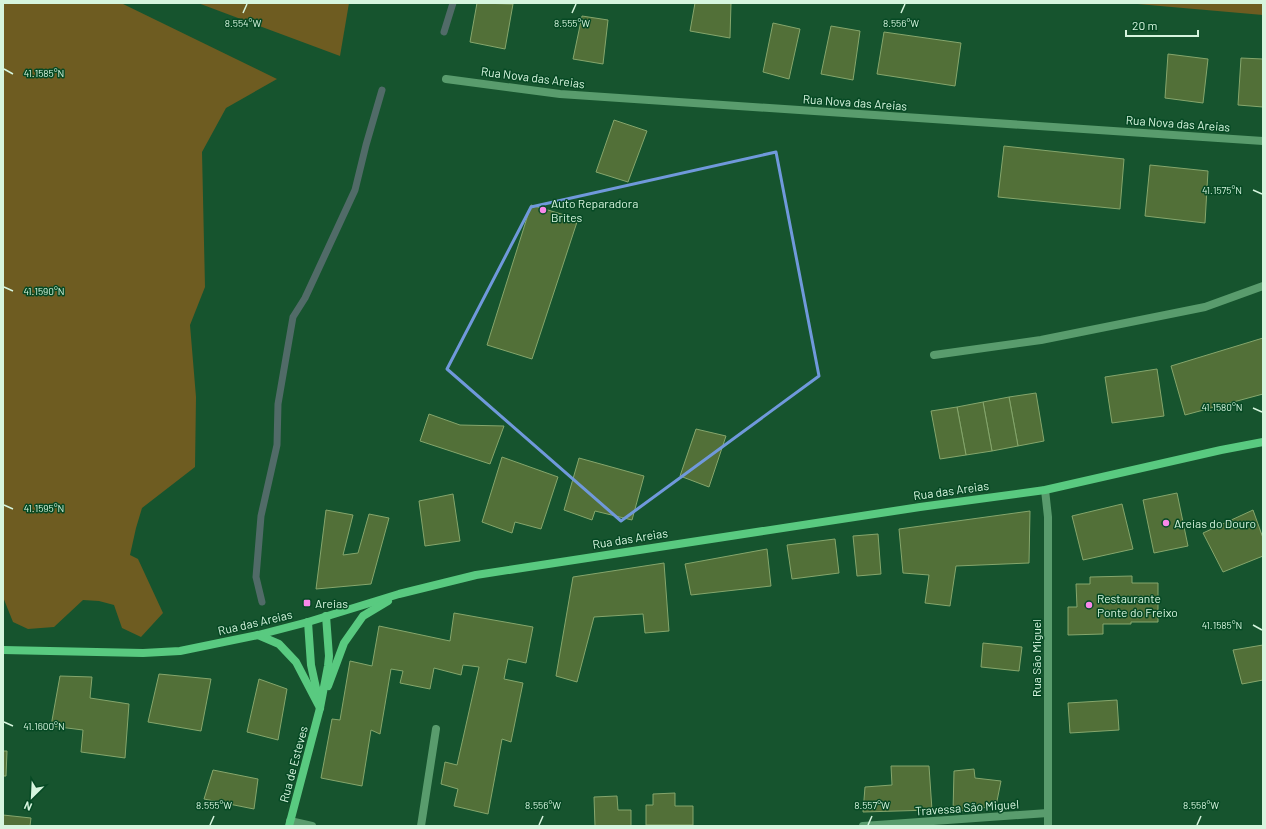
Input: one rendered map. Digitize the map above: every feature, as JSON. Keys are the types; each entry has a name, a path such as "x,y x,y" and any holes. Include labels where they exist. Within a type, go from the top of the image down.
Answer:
{"street":[{"name":"Rua Nova das Areias","path":"446,79 560,94 1263,141"},
{"path":"934,355 1041,340 1205,307 1263,286"},
{"name":"Rua das Areias","path":"3,650 143,653 180,651 258,635 308,622 400,594 484,573 920,507 1045,490 1221,450 1263,442"},
{"name":"Rua São Miguel","path":"1045,490 1048,517 1048,826"},
{"name":"Rua de Esteves","path":"320,708 344,643 355,627 363,616 400,594"},
{"name":"Rua de Esteves","path":"290,824 320,708 329,656 326,616"},
{"name":"Rua de Esteves","path":"308,622 311,665 320,708"},
{"path":"258,635 279,644 296,662 320,708"},
{"path":"421,826 436,729"},
{"name":"Travessa São Miguel","path":"863,826 1048,813"},
{"path":"290,824 312,826"}],"highlighted area":[{"path":"776,152 819,376 621,521 447,369 531,207"}],"shaded area":[{"path":"3,3 121,3 277,79 226,108 202,152 205,287 190,325 196,397 195,467 142,508 130,555 138,559 163,613 141,637 122,628 114,605 99,601 83,600 54,627 28,629 13,622 3,597"},
{"path":"198,3 349,3 340,56"},
{"path":"1126,3 1263,3 1263,15"}],"building":[{"path":"477,3 513,4 505,49 470,42"},
{"path":"695,3 731,3 730,38 690,31"},
{"path":"582,16 608,20 603,64 573,59"},
{"path":"773,23 800,29 789,79 763,72"},
{"path":"831,26 860,31 853,80 821,74"},
{"path":"884,32 961,43 955,86 877,74"},
{"path":"1168,54 1208,59 1203,103 1165,98"},
{"path":"1241,58 1263,59 1263,107 1238,105"},
{"path":"614,120 647,131 628,182 596,172"},
{"path":"1004,146 1124,159 1120,209 998,197"},
{"path":"1150,165 1208,171 1205,223 1145,216"},
{"path":"531,205 578,219 532,359 487,345"},
{"path":"1263,338 1263,394 1185,415 1171,366"},
{"path":"1157,369 1164,416 1112,423 1105,377"},
{"path":"1036,393 1044,441 1018,446 1009,397"},
{"path":"1009,397 1018,446 992,451 983,402"},
{"path":"983,402 992,451 966,455 957,407"},
{"path":"957,407 966,455 940,459 931,411"},
{"path":"429,414 460,425 504,426 490,464 420,441"},
{"path":"696,429 726,436 709,487 680,476"},
{"path":"502,457 558,477 541,529 515,522 512,533 482,522"},
{"path":"579,458 644,476 632,520 595,511 592,520 564,510"},
{"name":"Areias do Douro","path":"1177,493 1188,546 1154,553 1143,500"},
{"path":"453,494 460,541 425,546 419,501"},
{"path":"1122,504 1133,549 1083,560 1072,516"},
{"path":"326,510 353,515 343,555 358,553 369,514 389,518 371,584 316,589"},
{"path":"1253,510 1263,538 1263,556 1223,572 1203,533"},
{"path":"1030,511 1029,563 956,566 950,606 925,603 929,575 903,573 899,529"},
{"path":"878,534 881,574 857,576 853,536"},
{"path":"835,539 839,573 792,579 787,545"},
{"path":"767,549 771,586 691,595 685,564"},
{"path":"664,563 669,631 645,633 643,614 594,617 577,682 556,676 573,577"},
{"path":"1132,576 1132,583 1158,583 1158,622 1103,624 1103,634 1068,635 1068,607 1077,607 1076,584 1090,584 1090,577"},
{"path":"454,613 533,627 526,663 508,659 504,679 523,683 511,742 502,739 488,814 454,806 458,789 441,784 445,762 457,765 479,667 463,665 461,675 434,668 430,689 400,683 403,671 391,669 380,734 371,730 362,786 321,778 332,719 340,720 350,661 372,666 379,626 450,641"},
{"path":"983,643 1022,647 1019,671 981,667"},
{"path":"1263,645 1263,680 1242,684 1233,650"},
{"path":"159,674 211,679 201,731 148,722"},
{"path":"60,676 92,677 90,698 129,704 125,758 81,752 83,730 51,726"},
{"path":"259,679 287,689 278,740 247,732"},
{"path":"1117,700 1119,730 1070,733 1068,703"},
{"path":"3,751 7,751 6,776 3,776"},
{"path":"891,766 929,766 932,810 863,812 865,787 892,785"},
{"path":"974,769 975,778 1001,781 996,806 953,812 954,771"},
{"path":"213,770 258,779 254,809 204,799"},
{"path":"675,793 675,806 693,806 693,825 646,825 646,805 653,805 653,794"},
{"path":"617,796 618,810 631,810 631,826 595,826 594,797"},
{"path":"3,815 31,818 30,826 3,826"}],"waterway":[{"path":"444,32 453,3"},
{"path":"262,602 256,577 261,516 277,445 278,404 293,317 305,298 355,190 382,90"}],"place":[{"name":"Auto Reparadora Brites","path":"543,210"},
{"name":"Areias do Douro","path":"1166,523"},
{"name":"Areias","path":"307,603"},
{"name":"Restaurante Ponte do Freixo","path":"1089,605"}]}
